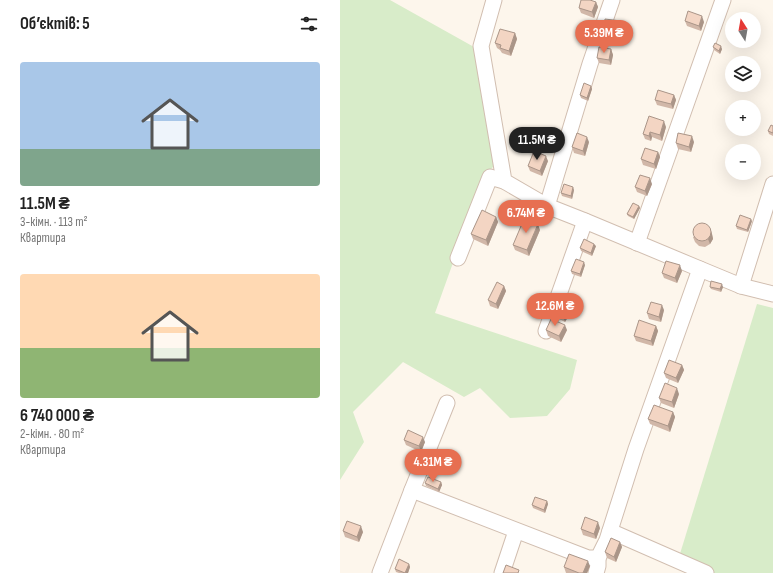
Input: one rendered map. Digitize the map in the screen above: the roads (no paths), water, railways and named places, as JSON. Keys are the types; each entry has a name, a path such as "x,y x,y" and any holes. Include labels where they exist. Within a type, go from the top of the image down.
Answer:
{"street":[{"path":"494,0 480,46 504,181"},
{"path":"547,206 590,64 612,0"},
{"path":"637,243 722,0"},
{"path":"458,258 490,177 504,181 547,206 741,286 773,294"},
{"path":"741,286 773,184"},
{"path":"546,331 585,221"},
{"path":"596,573 598,558 607,540 636,449 700,269"},
{"path":"380,573 447,403"},
{"path":"412,490 588,558 598,558"},
{"path":"502,573 516,531"},
{"path":"610,531 706,573"}]}
